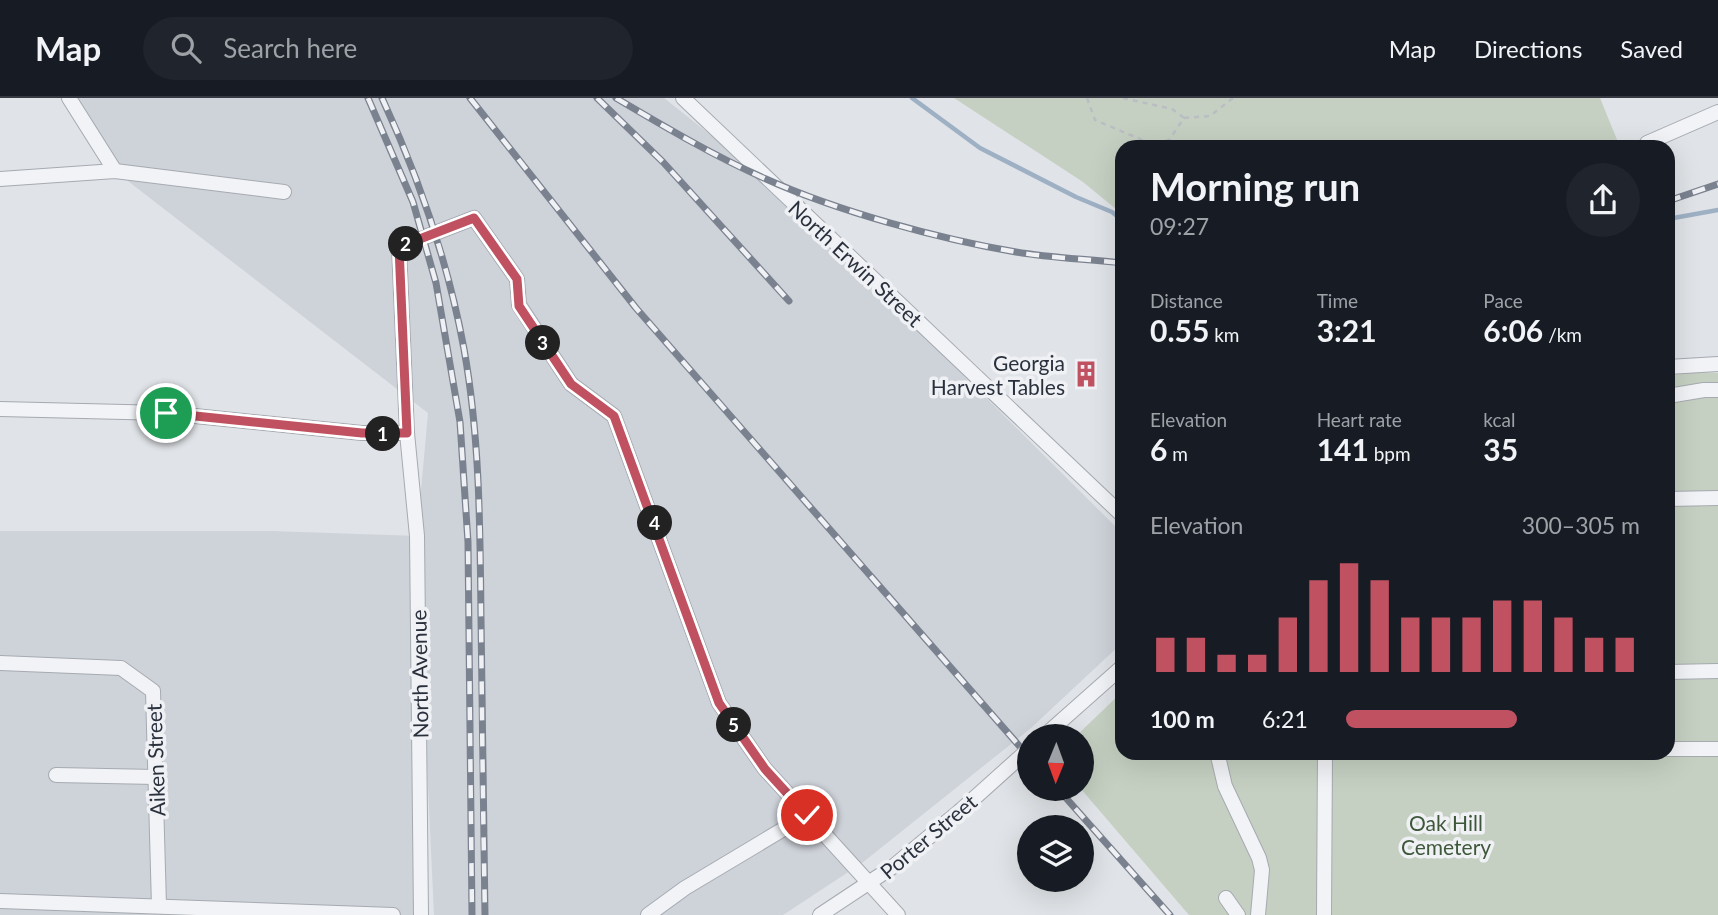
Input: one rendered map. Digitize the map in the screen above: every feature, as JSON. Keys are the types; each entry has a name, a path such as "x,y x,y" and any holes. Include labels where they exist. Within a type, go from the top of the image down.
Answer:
{"street":[{"path":"69,98 115,172"},
{"name":"North Erwin Street","path":"682,98 1115,508"},
{"path":"1654,140 1718,111"},
{"path":"0,179 115,172 284,192"},
{"name":"North Avenue","path":"421,915 417,536 407,433 399,247 474,218 517,279 519,306 571,384 614,416 719,703 765,769 807,815"},
{"path":"1675,367 1718,364"},
{"path":"1675,395 1718,390"},
{"path":"0,410 130,411 362,433 407,433"},
{"path":"1675,499 1718,498"},
{"name":"Aiken Street","path":"0,663 121,668 153,691 159,906"},
{"path":"1675,672 1718,671"},
{"path":"1057,724 1115,673"},
{"path":"1675,749 1718,749"},
{"name":"Porter Street","path":"820,915 870,883 960,811 1017,760"},
{"path":"1219,760 1225,786 1259,858 1262,870 1258,915"},
{"path":"1324,915 1325,760"},
{"path":"55,775 156,777"},
{"path":"648,915 685,888 807,815 898,915"},
{"path":"1226,898 1238,915"},
{"path":"0,901 393,915"}],"path":[{"path":"1087,98 1095,120 1142,140"},
{"path":"1123,98 1172,109 1184,118 1210,116 1233,98"},
{"path":"1169,140 1184,118"}],"shaded area":[{"path":"75,98 664,98 766,179 1115,526 1115,650 1035,724 1017,724 1017,739 862,863 783,915 434,915 418,568 421,915 0,915 0,531 271,531 417,536 428,413 115,171"}],"green space":[{"path":"954,98 1600,98 1617,140 1115,140 1115,208 1083,182"},
{"name":"Oak Hill Cemetery","path":"1692,372 1718,373 1718,915 1189,915 1092,802 1094,724 1089,724 1115,699 1115,760 1675,760 1675,375"}],"waterway":[{"path":"912,98 980,148 1115,214"},
{"path":"1675,218 1718,210"}],"railway":[{"path":"368,98 413,202 436,283 460,422 468,542 472,915"},
{"path":"382,98 420,190 441,252 469,382 479,517 485,915"},
{"path":"470,98 636,308 1017,743"},
{"path":"597,98 663,162 789,301"},
{"path":"616,98 747,170 794,191 856,213 922,232 1016,252 1115,262"},
{"path":"1675,199 1718,184"},
{"path":"1070,802 1170,915"}],"place":[{"name":"Georgia Harvest Tables","path":"1086,374"}],"route":[{"path":"166,413 362,433 407,433 399,247 474,218 517,279 519,306 571,384 587,399 614,416 650,510 705,671 719,703 765,769 807,815"}]}
